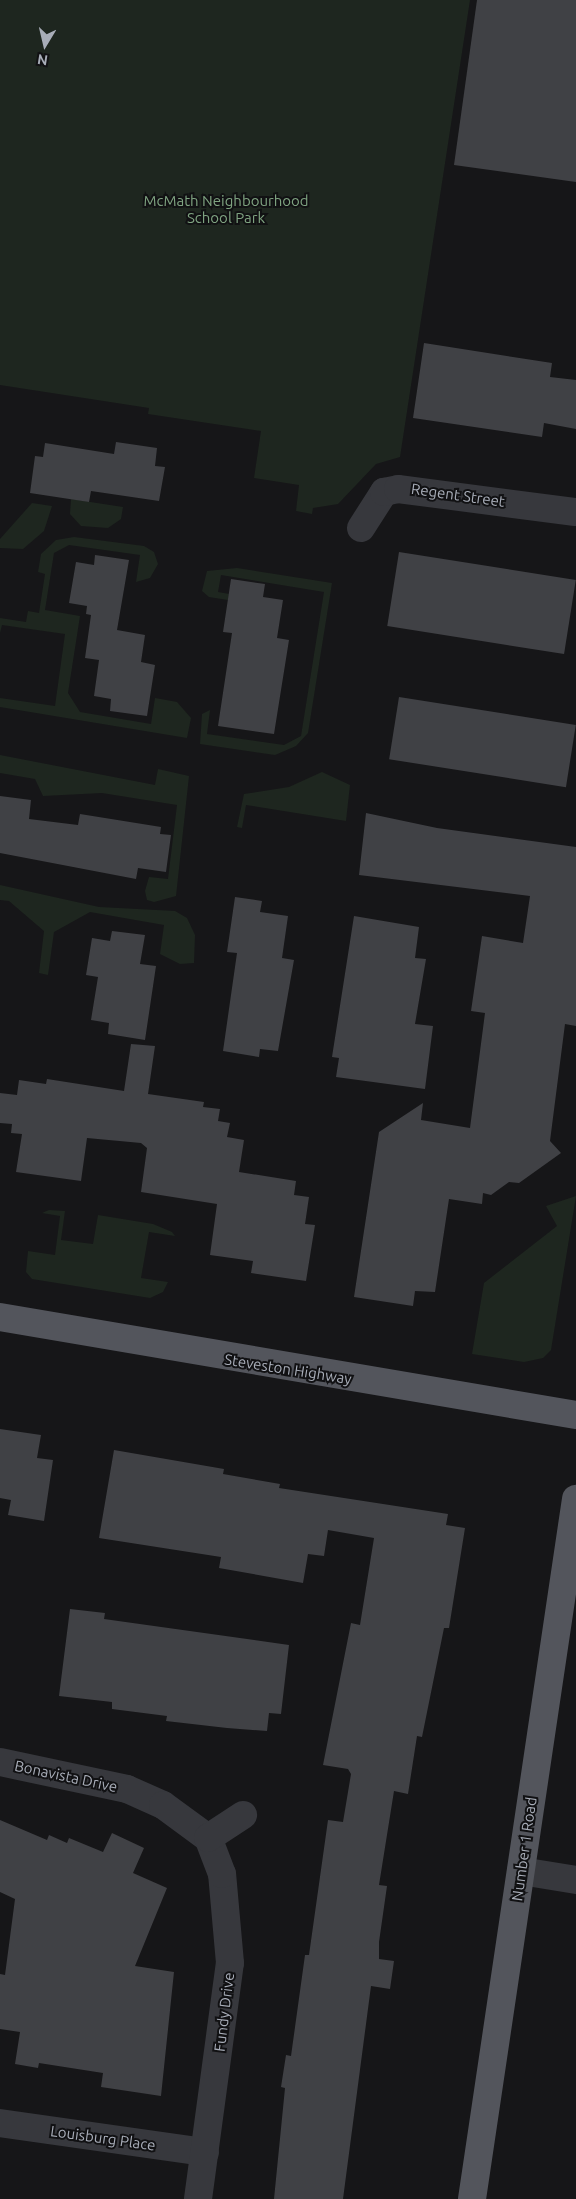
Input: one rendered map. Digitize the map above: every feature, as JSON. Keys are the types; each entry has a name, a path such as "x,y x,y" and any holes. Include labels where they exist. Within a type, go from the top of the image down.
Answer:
{"main road":[{"name":"Steveston Highway","path":"0,1317 576,1415"},
{"name":"Number 1 Road","path":"472,2199 576,1499"}],"street":[{"name":"Regent Street","path":"361,528 384,492 412,488 576,512"},
{"name":"Bonavista Drive","path":"0,1762 127,1789 163,1806 208,1838"},
{"path":"208,1838 242,1815"},
{"name":"Fundy Drive","path":"198,2199 230,1963 222,1874 208,1838"},
{"path":"521,1871 576,1880"},
{"name":"Louisburg Place","path":"0,2123 205,2152"}],"green space":[{"name":"McMath Neighbourhood School Park","path":"0,0 470,0 400,457 376,464 338,504 313,508 312,514 296,511 299,485 254,478 261,431 148,414 149,408 0,385"},
{"path":"71,499 123,507 121,519 108,528 81,526 70,514"},
{"path":"32,503 52,506 44,531 23,549 0,548 0,539"},
{"path":"74,537 144,546 154,552 158,564 150,578 136,582 140,555 69,545 54,553 45,610 80,616 68,693 80,712 151,724 155,698 177,702 191,718 187,738 0,707 0,698 55,706 65,634 2,625 0,633 0,618 26,622 28,611 39,613 45,574 38,572 41,554 56,540"},
{"path":"237,568 332,583 308,733 296,746 275,755 200,744 202,714 210,710 207,734 284,745 301,736 324,592 221,575 218,592 229,594 228,600 209,597 202,591 207,571"},
{"path":"0,755 155,785 158,769 189,776 176,896 154,902 147,900 145,891 149,877 168,879 177,805 102,793 43,796 35,779 0,773"},
{"path":"322,772 350,785 346,821 246,805 242,828 237,827 244,794 289,787"},
{"path":"0,885 99,907 175,911 187,918 195,935 194,963 180,964 160,954 164,925 90,912 54,932 48,975 39,973 44,931 9,901 0,900"},
{"path":"576,1196 551,1350 543,1358 524,1362 472,1354 484,1283 557,1226 546,1206"},
{"path":"49,1210 65,1211 61,1240 93,1244 98,1215 153,1224 172,1232 175,1236 149,1232 141,1278 168,1282 163,1292 150,1298 32,1279 26,1272 28,1251 55,1255 60,1216 42,1213"}],"building":[{"path":"477,0 576,0 576,182 454,165"},
{"path":"424,343 552,363 550,377 576,380 576,429 544,423 542,437 413,418"},
{"path":"116,442 157,448 155,466 165,467 159,501 91,491 89,502 30,493 35,456 43,457 45,443 114,454"},
{"path":"399,552 576,580 564,654 387,626"},
{"path":"95,555 129,560 117,630 145,635 141,662 155,665 147,716 110,711 111,699 94,696 99,660 85,658 91,615 86,614 87,606 69,603 76,562 94,565"},
{"path":"231,579 265,584 263,597 283,600 277,638 289,640 274,734 218,726 232,633 223,632"},
{"path":"399,697 576,725 566,787 389,759"},
{"path":"0,796 31,800 29,819 78,825 80,814 161,827 160,834 171,835 166,872 138,868 136,879 0,853"},
{"path":"366,813 437,828 576,847 576,1026 565,1024 550,1141 561,1153 519,1183 509,1182 491,1195 483,1193 482,1204 449,1199 435,1292 415,1291 413,1306 354,1297 379,1132 423,1103 421,1120 470,1128 485,1013 471,1011 482,936 523,943 530,896 359,875"},
{"path":"235,897 262,901 260,912 288,916 282,958 294,960 278,1051 260,1049 259,1057 223,1051 237,953 227,952"},
{"path":"354,916 419,927 415,958 426,959 415,1024 433,1026 425,1089 336,1077 339,1058 332,1057"},
{"path":"112,931 145,935 140,964 156,966 145,1040 108,1034 109,1023 91,1020 98,977 86,975 92,938 110,941"},
{"path":"131,1044 155,1046 148,1094 204,1102 203,1107 220,1109 218,1121 230,1123 227,1137 244,1140 239,1172 296,1181 294,1195 309,1197 305,1224 315,1225 306,1281 251,1273 253,1261 210,1255 217,1204 141,1192 147,1148 141,1143 87,1138 81,1181 16,1172 22,1134 11,1133 12,1124 0,1123 0,1093 17,1095 19,1080 46,1084 47,1079 124,1091"},
{"path":"0,1429 41,1435 37,1458 53,1460 44,1521 8,1515 11,1500 0,1498"},
{"path":"114,1450 224,1469 223,1474 280,1484 279,1488 448,1514 446,1525 465,1528 449,1628 444,1628 422,1737 417,1736 408,1794 394,1791 379,1885 387,1886 379,1942 379,1959 394,1961 390,1989 371,1986 343,2199 274,2199 285,2088 281,2087 286,2055 291,2056 305,1955 309,1955 328,1820 343,1822 351,1774 348,1769 323,1765 351,1623 360,1625 374,1538 328,1530 324,1556 308,1554 303,1583 219,1568 221,1557 99,1538"},
{"path":"70,1609 105,1613 104,1619 289,1645 281,1714 269,1713 267,1731 227,1728 166,1721 167,1716 112,1709 112,1702 59,1696"},
{"path":"0,1820 47,1840 49,1835 67,1843 69,1838 103,1852 112,1833 144,1848 133,1873 167,1888 135,1966 174,1972 161,2096 101,2087 103,2073 39,2063 38,2068 15,2064 20,2032 0,2029 0,1974 5,1975 15,1899 0,1892"}]}
